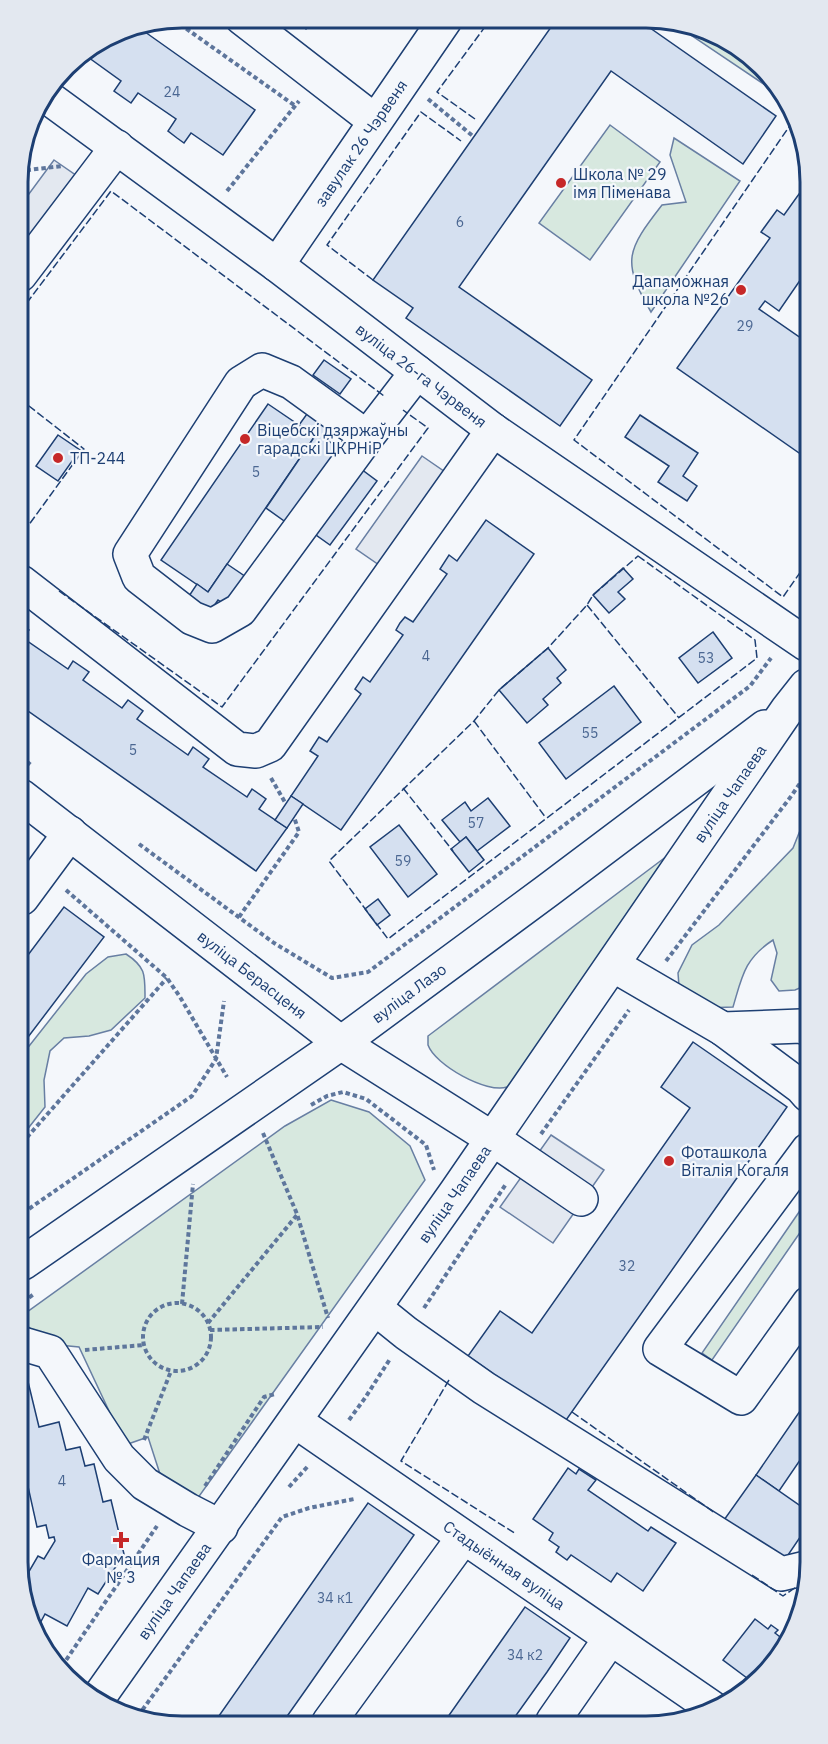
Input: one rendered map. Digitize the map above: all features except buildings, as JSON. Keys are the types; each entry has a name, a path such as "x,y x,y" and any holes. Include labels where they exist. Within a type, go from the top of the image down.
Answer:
{"street":[{"path":"255,28 375,121"},
{"name":"завулак 26 Чэрвеня","path":"277,265 439,28"},
{"name":"вуліца 26-га Чэрвеня","path":"52,100 277,265 493,430 797,639"},
{"path":"29,262 117,147"},
{"path":"367,437 291,382 262,370 241,383 130,555 139,577 192,618 212,626 240,610 417,372"},
{"path":"29,588 237,749 256,751 270,745 493,430"},
{"name":"вуліца Чапаева","path":"102,1693 221,1527 290,1406 375,1308 796,698"},
{"name":"вуліца Лазо","path":"28,1259 341,1043 547,891 796,698"},
{"name":"вуліца Берасценя","path":"31,783 70,833 341,1043 493,1139 581,1199"},
{"path":"28,889 70,833"},
{"path":"613,965 723,1029 799,1086"},
{"path":"723,1029 799,1026"},
{"path":"799,1162 660,1349 741,1398 799,1318"},
{"path":"375,1308 406,1334 484,1388 781,1574 799,1570"},
{"path":"36,1348 119,1458 145,1484 221,1527"},
{"name":"Стадыённая вуліца","path":"290,1406 330,1444 705,1703"},
{"path":"333,1716 463,1538"},
{"path":"556,1716 610,1639"}],"path":[{"path":"185,28 294,105"},
{"path":"221,198 294,105 319,77"},
{"path":"420,93 474,136"},
{"path":"135,841 274,944 332,978 368,972 750,686 797,639"},
{"path":"283,1496 296,1477 330,1444 365,1398 523,1160 647,986 800,784"},
{"path":"239,917 299,832 294,817"},
{"path":"42,870 167,978 227,1077"},
{"path":"28,1136 167,978"},
{"path":"28,1209 192,1096 216,1059 224,1001"},
{"path":"309,1107 327,1096 343,1092 366,1099 426,1144 437,1180"},
{"path":"210,1330 331,1327 297,1214 263,1134 272,1128"},
{"path":"182,1304 193,1183"},
{"path":"208,1323 297,1214"},
{"path":"182,1304 200,1312 208,1323 211,1343 206,1355 197,1365 185,1370 171,1371 159,1366 149,1357 144,1345 143,1332 152,1314 163,1306 182,1304"},
{"path":"36,1348 144,1345"},
{"path":"65,1661 157,1526 188,1510 264,1397 290,1406"},
{"path":"142,1710 282,1517 309,1508 398,1492"}],"shaded area":[{"path":"693,36 714,44 731,54 764,84"},
{"path":"610,125 660,162 590,260 539,223"},
{"path":"674,138 740,181 651,312 635,280 632,256 641,234 662,205 686,202 670,155"},
{"path":"54,160 77,176 31,239 29,237 29,194"},
{"path":"422,456 448,474 382,567 356,549"},
{"path":"800,832 799,988 779,991 771,980 777,953 773,940 763,947 750,962 742,978 733,1007 705,1008 679,986 678,973 692,945 719,925 793,848"},
{"path":"671,853 522,1076 507,1087 487,1086 451,1069 433,1053 428,1045 428,1036"},
{"path":"126,954 137,963 143,972 145,998 111,1030 89,1036 64,1038 50,1051 44,1080 45,1107 28,1128 28,1047 86,974 108,957"},
{"path":"331,1100 369,1112 410,1146 425,1180 195,1502 160,1474 148,1437 125,1445 79,1347 48,1344 28,1327 28,1311 285,1126"},
{"path":"551,1135 604,1170 553,1243 500,1207"},
{"path":"799,1212 799,1234 712,1360 702,1353"}],"fence":[{"path":"475,119 437,92 484,28"},
{"path":"373,280 327,245 421,112 461,141"},
{"path":"789,127 574,440 783,597 800,573"},
{"path":"29,300 111,191 384,396"},
{"path":"29,406 84,449 29,525"},
{"path":"59,591 222,707 428,428 403,410"},
{"path":"638,556 755,640 757,658 388,939 329,861 474,721 499,690 548,648 587,605 593,595 638,556"},
{"path":"587,605 679,718"},
{"path":"474,721 546,818"},
{"path":"403,788 453,851"},
{"path":"449,1380 401,1461 516,1534"},
{"path":"572,1412 715,1513"},
{"path":"752,1575 783,1596 797,1586"}],"place":[{"name":"Школа № 29 імя Піменава","path":"561,183"},
{"name":"Дапаможная школа №26","path":"741,290"},
{"name":"Віцебскі дзяржаўны гарадскі ЦКРНіР","path":"245,439"},
{"name":"ТП-244","path":"58,458"},
{"name":"Фоташкола Віталія Когаля","path":"669,1161"},
{"name":"Фармация № 3","path":"121,1540"}]}
